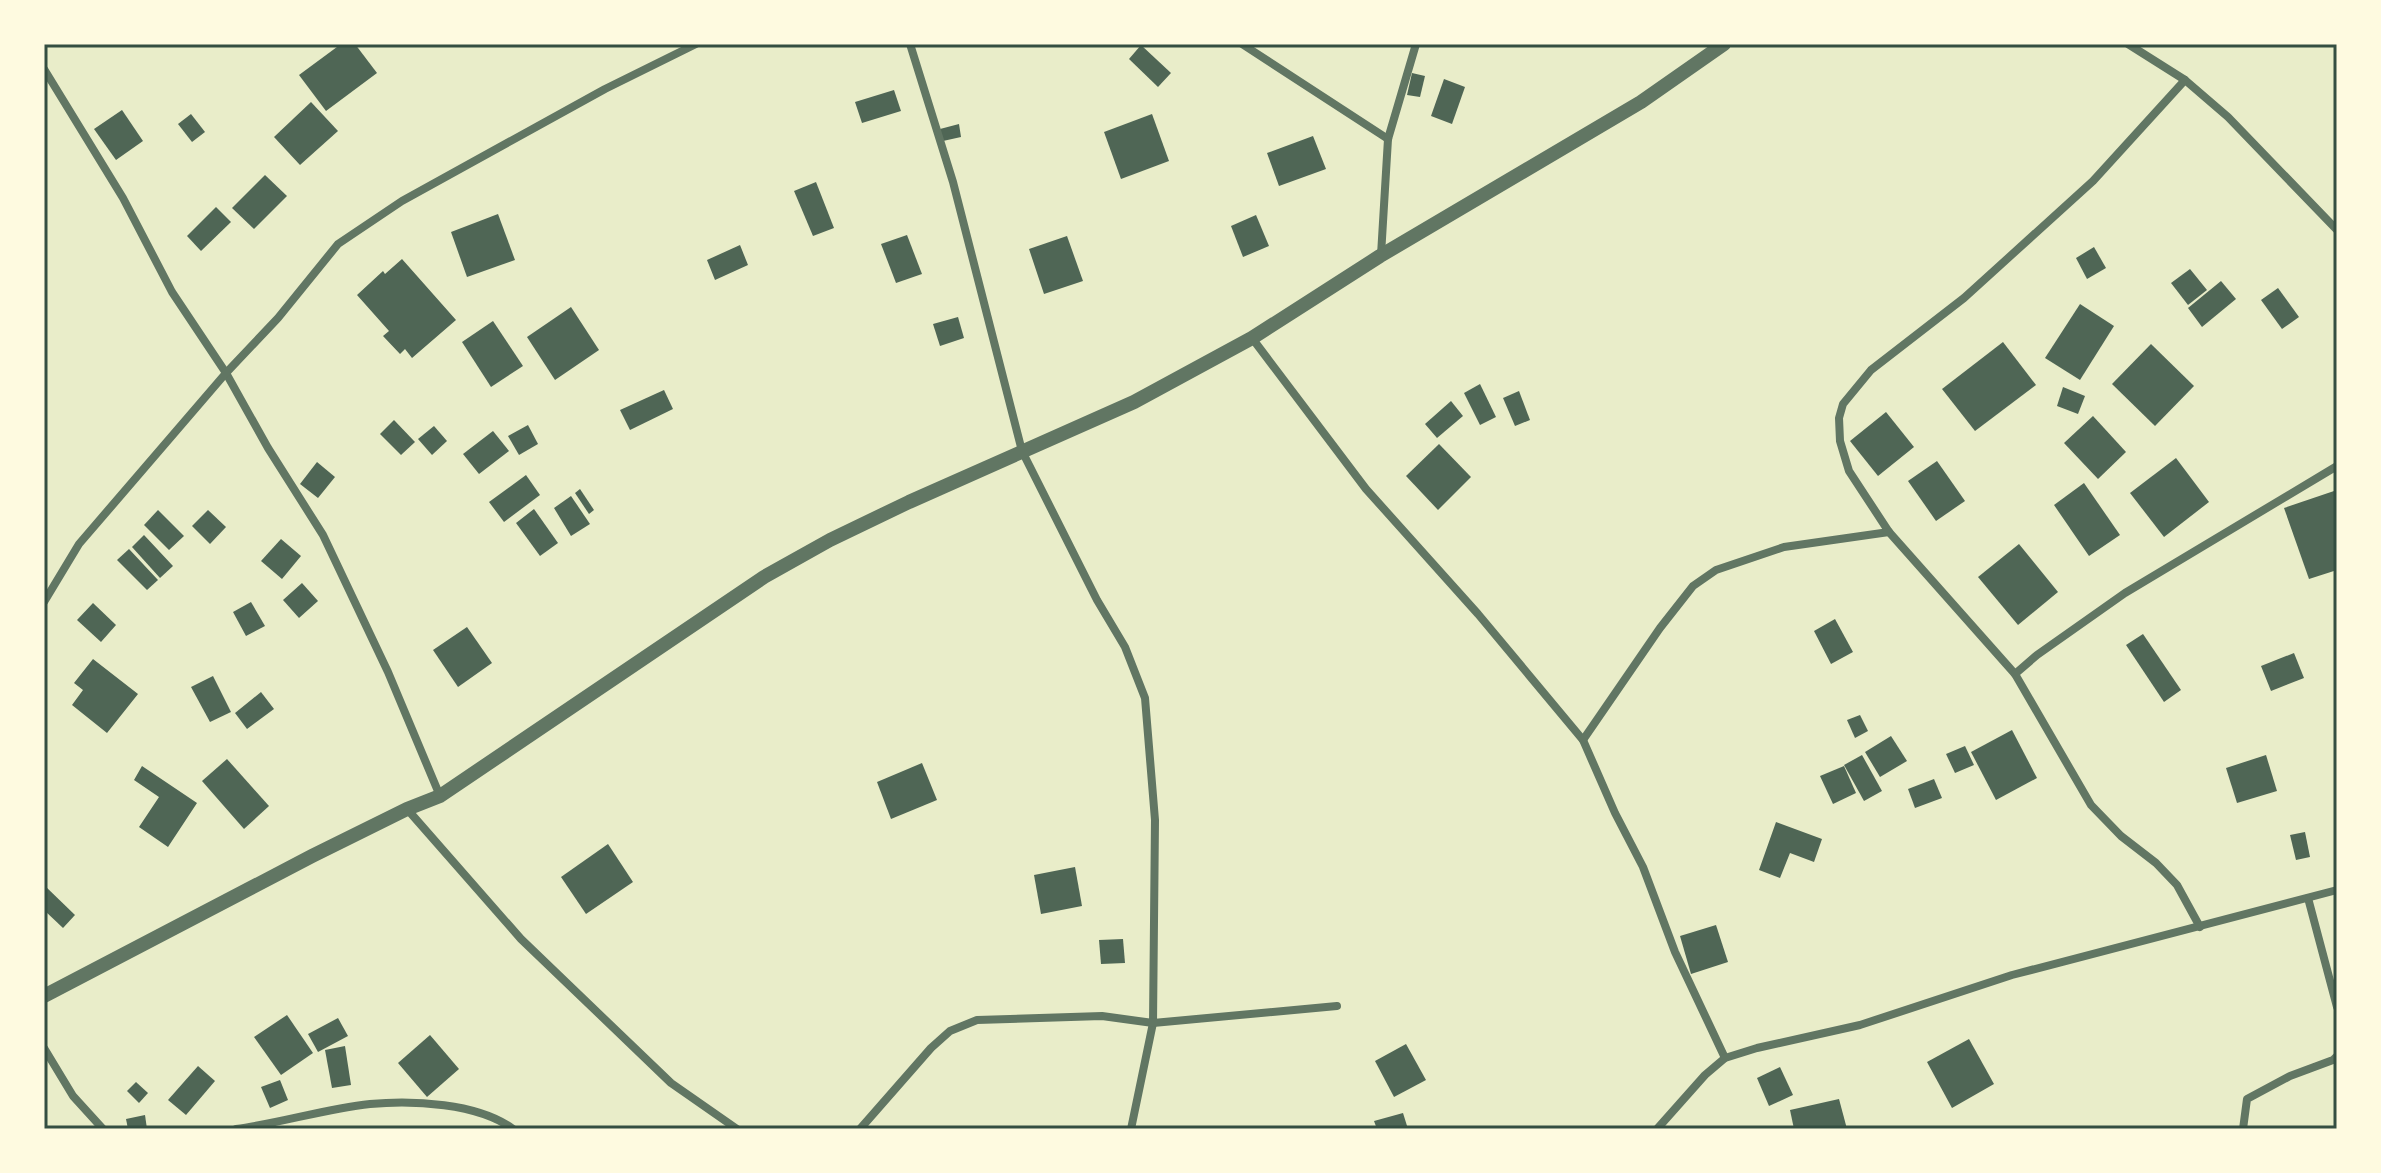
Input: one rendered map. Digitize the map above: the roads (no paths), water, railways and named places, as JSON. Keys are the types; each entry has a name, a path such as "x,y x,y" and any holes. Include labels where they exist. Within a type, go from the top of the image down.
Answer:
{"street":[{"path":"44,602 79,544 226,373 278,318 338,244 402,201 605,89 696,44"},
{"path":"910,44 953,182 1022,451 1097,600 1125,647 1145,698 1155,820 1153,1023 1131,1129"},
{"path":"1242,44 1388,139"},
{"path":"1380,256 1388,139 1416,44"},
{"path":"44,996 407,809 440,796 764,577 856,527 1134,402 1252,338 1380,256 1641,102 1724,44"},
{"path":"2128,44 2185,80 2228,117 2337,230"},
{"path":"44,69 123,198 172,292 226,373 268,448 323,535 388,672 440,796"},
{"path":"2185,80 2093,181 1964,298 1871,370 1843,404 1839,418 1840,441 1849,471 1889,532 2015,674 2091,805 2177,885 2200,927"},
{"path":"1252,338 1366,489 1478,614 1583,740 1643,867 1675,952 1725,1058"},
{"path":"2015,674 2125,593 2337,466"},
{"path":"1583,740 1660,628 1693,586 1716,570 1784,547 1889,532"},
{"path":"407,809 551,969 671,1083 737,1129"},
{"path":"1657,1129 1705,1075 1725,1058 1860,1025 2012,975 2337,890"},
{"path":"2308,898 2337,1007"},
{"path":"860,1129 931,1048 950,1031 977,1020 1102,1016 1153,1023 1337,1006"},
{"path":"44,1048 73,1096 103,1129"},
{"path":"2243,1129 2247,1099 2337,1056"},
{"path":"236,1129 370,1104 428,1104 468,1110 506,1123 513,1129"}]}
